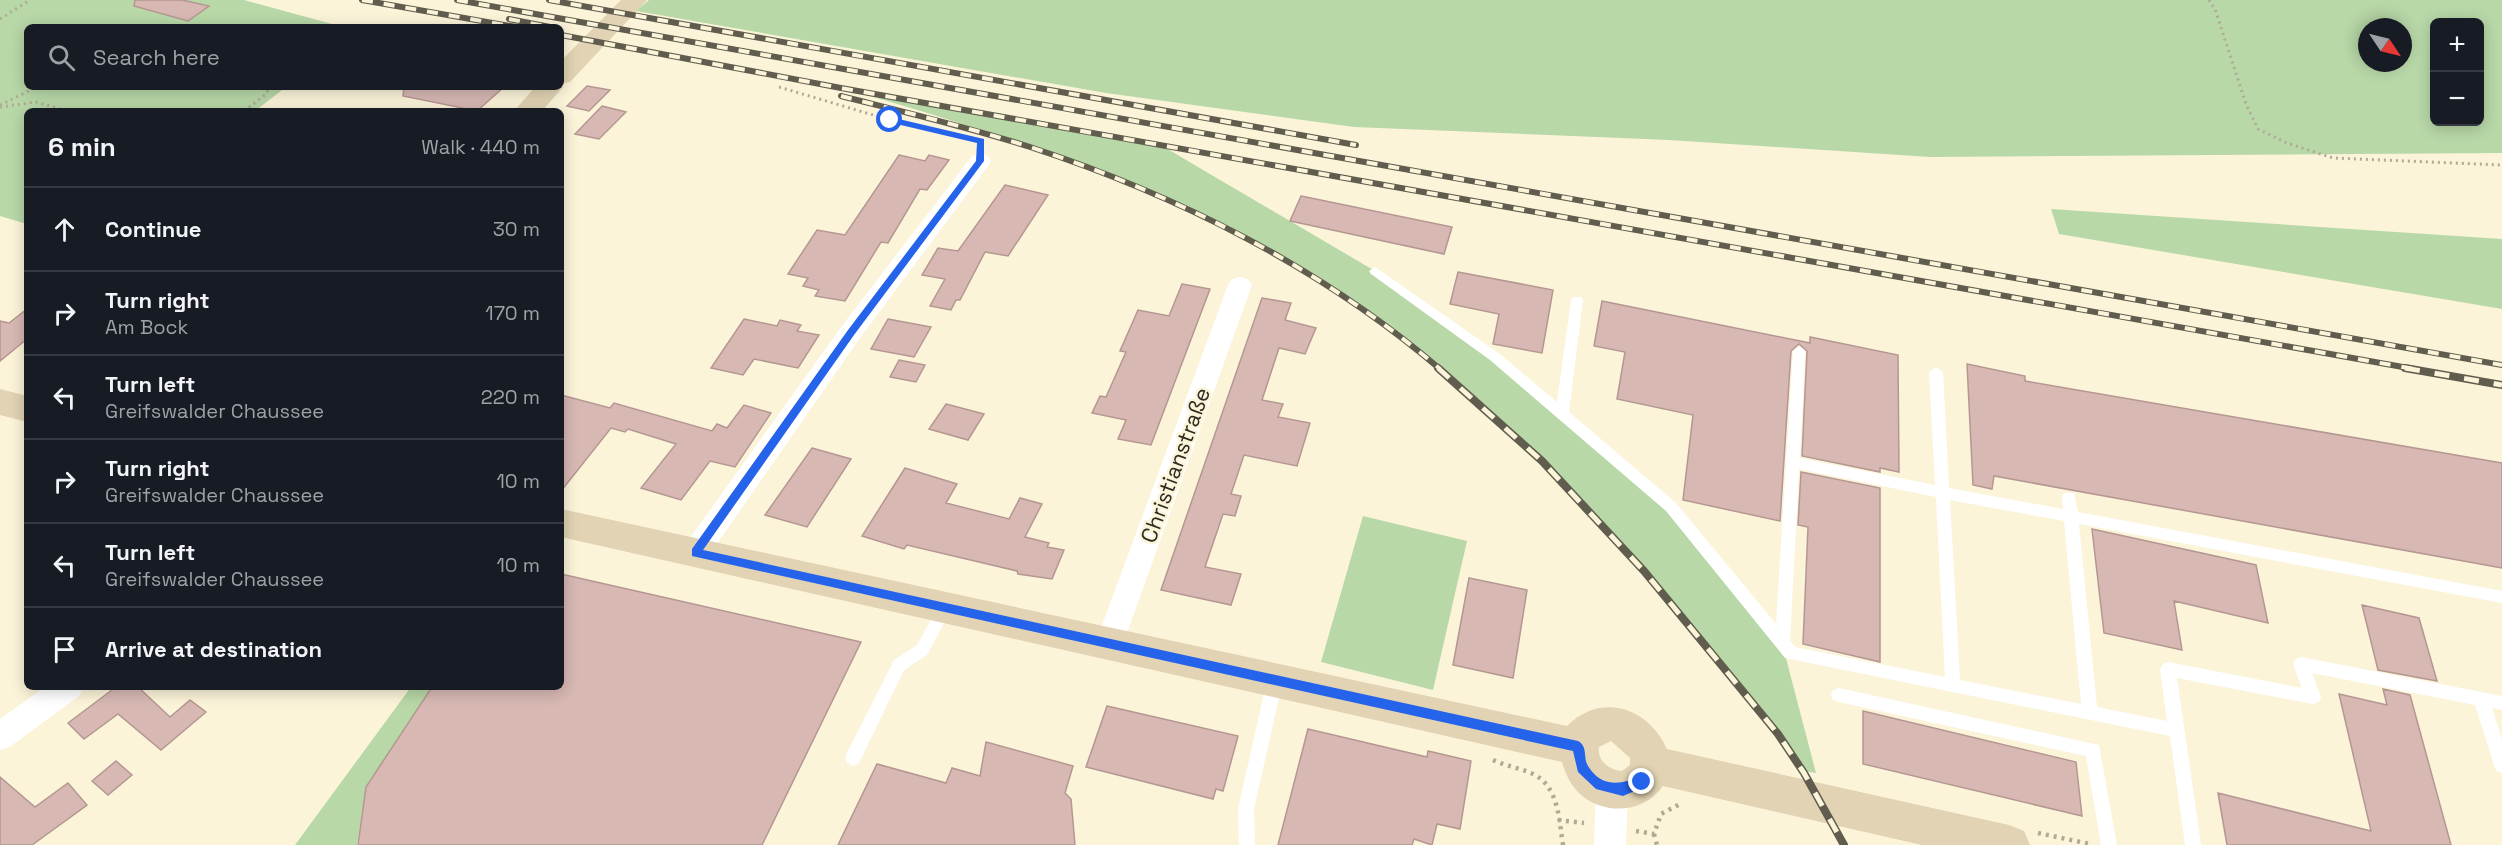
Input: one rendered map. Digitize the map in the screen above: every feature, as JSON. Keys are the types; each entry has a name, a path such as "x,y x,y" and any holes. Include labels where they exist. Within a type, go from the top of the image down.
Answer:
{"main road":[{"path":"564,73 634,0"},
{"path":"530,108 547,90"},
{"path":"0,402 24,408"},
{"path":"564,524 1275,681 1437,713 1578,747"},
{"path":"1612,723 1634,732 1649,752 1650,764 1648,774 1634,788 1610,820 1590,778 1582,768 1578,747 1582,736 1589,729 1612,723"},
{"path":"1650,764 2009,845"}],"street":[{"path":"695,553 851,332 980,161"},
{"name":"Christianstraße","path":"1109,644 1240,285"},
{"path":"0,736 65,690"}],"lane":[{"path":"1375,271 1495,357 1671,507 1790,652 2176,730"},
{"path":"1562,414 1577,300"},
{"path":"1782,643 1799,351"},
{"path":"1936,372 1953,686"},
{"path":"1793,462 1943,494 2366,569 2502,597"},
{"path":"2069,497 2090,713"},
{"path":"853,758 899,665 922,650 945,608"},
{"path":"2193,845 2168,669 2313,697 2301,664 2502,703"},
{"path":"1247,845 1246,809 1275,681"},
{"path":"1839,695 2093,750 2109,845"},
{"path":"2481,699 2502,765"}],"path":[{"path":"0,19 30,0"},
{"path":"2209,0 2215,9 2246,104 2258,129 2287,143 2333,158 2502,165"},
{"path":"779,87 890,120 981,141 980,161"},
{"path":"0,106 31,90"},
{"path":"248,108 268,90"},
{"path":"0,106 36,102 57,108"},
{"path":"1527,774 1544,781 1552,792 1563,845"},
{"path":"1657,845 1654,834 1659,814 1667,807 1688,804"},
{"path":"1610,820 1654,834"}],"green space":[{"path":"0,0 244,0 332,24 24,24 24,90 282,90 259,108 24,108 24,223 0,216"},
{"path":"649,0 2502,0 2502,153 1930,157 1669,140 1354,127 1106,93 636,11"},
{"path":"841,88 1159,144 1375,271 1495,357 1671,507 1782,643 1816,773 1805,771 1664,591 1573,490 1474,398 1368,314 1265,249 1138,189 1012,141"},
{"path":"2051,209 2502,239 2502,309 2059,234"},
{"path":"1363,516 1467,541 1433,690 1321,662"},
{"path":"409,690 430,690 366,787 357,845 295,845"}],"building":[{"path":"135,0 182,0 209,6 188,21 134,6"},
{"path":"587,86 610,90 589,111 567,106"},
{"path":"404,90 501,90 480,108 462,108 403,96"},
{"path":"602,106 626,112 599,139 575,134"},
{"path":"899,155 925,161 929,155 949,160 927,190 920,189 888,243 881,242 845,301 815,296 819,290 803,286 808,278 788,274 817,230 845,235"},
{"path":"1005,185 1048,195 1008,256 985,252 960,300 956,300 951,310 930,306 945,279 922,275 938,248 958,251"},
{"path":"1301,196 1452,227 1444,254 1290,221"},
{"path":"1458,272 1553,290 1542,353 1493,344 1499,314 1450,304"},
{"path":"1182,284 1210,289 1151,445 1118,439 1126,420 1092,413 1100,396 1106,397 1126,352 1120,351 1138,310 1169,316"},
{"path":"1262,298 1291,303 1285,320 1316,328 1305,354 1279,348 1262,400 1283,404 1278,417 1310,423 1297,466 1244,455 1231,494 1241,496 1235,516 1223,514 1205,567 1241,574 1231,605 1161,590"},
{"path":"1602,301 1810,343 1810,337 1898,355 1899,472 1880,468 1880,472 1802,456 1807,351 1799,344 1791,351 1780,521 1683,500 1693,415 1617,399 1625,352 1594,346"},
{"path":"24,311 24,341 0,361 0,321 9,323"},
{"path":"744,319 777,326 780,320 801,325 797,331 819,335 798,368 754,359 743,375 711,368"},
{"path":"888,319 931,327 914,357 871,349"},
{"path":"899,360 925,365 916,382 890,377"},
{"path":"1967,364 2025,376 2025,381 2502,463 2502,568 1994,476 1992,489 1973,485"},
{"path":"564,396 610,408 614,403 712,431 717,424 727,428 744,405 771,413 735,467 710,461 681,500 641,488 676,444 628,429 625,432 611,428 564,487"},
{"path":"946,404 984,414 968,440 929,429"},
{"path":"812,448 851,459 807,527 765,515"},
{"path":"905,468 957,484 946,503 1009,519 1020,498 1042,504 1025,537 1049,543 1047,547 1064,550 1052,579 1018,574 1017,571 907,545 904,549 862,536"},
{"path":"1801,472 1880,488 1880,662 1803,644 1808,527 1798,525"},
{"path":"2092,529 2256,565 2268,623 2174,601 2182,650 2104,633"},
{"path":"564,575 861,642 762,845 358,845 366,787 430,690 564,690"},
{"path":"1469,578 1527,590 1513,678 1453,665"},
{"path":"2362,605 2419,618 2437,681 2378,670"},
{"path":"2383,689 2410,695 2451,845 2227,845 2218,793 2371,831 2339,694 2387,705"},
{"path":"112,690 141,690 170,717 190,700 206,712 161,750 118,714 84,739 68,723"},
{"path":"1107,706 1238,736 1223,791 1216,789 1213,799 1086,767"},
{"path":"1863,711 2076,762 2082,816 1863,764"},
{"path":"1308,729 1427,757 1428,751 1471,761 1460,829 1437,824 1432,845 1414,839 1412,845 1278,845"},
{"path":"986,742 1073,766 1065,793 1071,799 1075,845 838,845 877,764 946,783 952,768 980,776"},
{"path":"116,761 132,775 108,795 92,781"},
{"path":"0,777 35,807 68,783 87,805 32,845 0,845"}],"railway":[{"path":"362,0 499,24"},
{"path":"457,0 2502,365"},
{"path":"549,0 1356,145"},
{"path":"509,19 535,24"},
{"path":"564,36 841,88 2414,369"},
{"path":"841,96 960,126 1030,147 1085,166 1193,212 1246,238 1347,298 1395,332 1440,369"},
{"path":"1438,368 1542,461 1644,571 1778,734 1804,773 1844,845"},
{"path":"2405,368 2502,385"}],"route":[{"path":"890,120 981,141 980,161 851,332 695,553 1275,681 1437,713 1578,747 1578,757 1582,768 1600,785 1623,790 1634,788 1642,782"}]}
